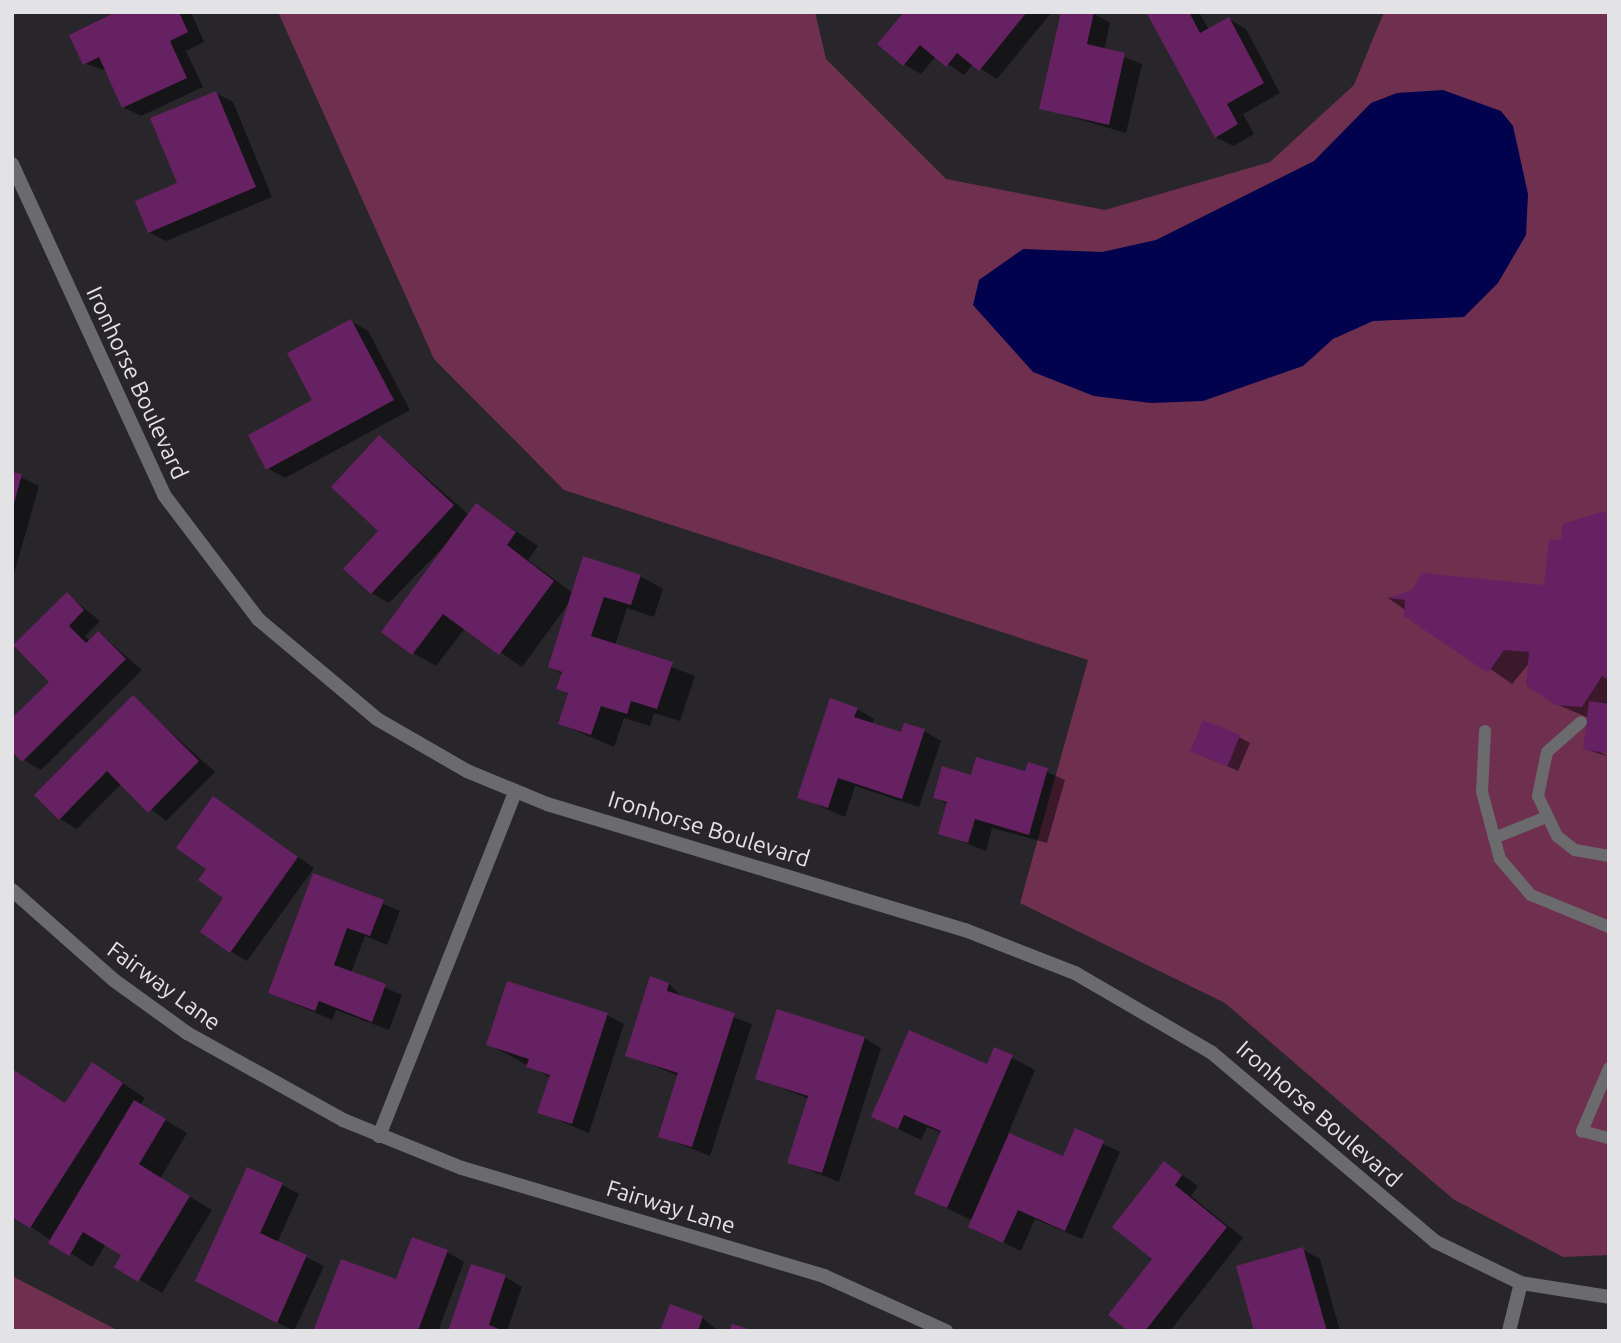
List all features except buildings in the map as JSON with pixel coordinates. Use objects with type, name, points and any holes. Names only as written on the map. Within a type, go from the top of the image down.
[{"type":"street","name":"Ironhorse Boulevard","points":[[12,164],[128,426],[208,559],[258,619],[325,680],[421,747],[515,792],[965,930],[1075,973],[1211,1052],[1436,1242],[1521,1283],[1609,1297]]},
{"type":"street","points":[[379,1136],[515,792]]},
{"type":"street","name":"Fairway Lane","points":[[12,890],[115,981],[187,1033],[379,1136],[462,1168],[824,1276],[946,1331]]},
{"type":"street","points":[[1509,1331],[1521,1283]]},
{"type":"lane","points":[[1581,722],[1547,752],[1538,785],[1544,818],[1576,850],[1609,856]]},
{"type":"lane","points":[[1485,731],[1482,792],[1500,859],[1531,895],[1609,927]]},
{"type":"lane","points":[[1494,838],[1544,818]]},
{"type":"lane","points":[[1609,1068],[1582,1131],[1609,1138]]},
{"type":"shaded area","points":[[278,12],[815,12],[826,59],[946,179],[1105,210],[1270,162],[1354,85],[1384,12],[1609,12],[1609,1255],[1563,1257],[1453,1199],[1225,1003],[1020,903],[1088,660],[564,490],[434,359]]},
{"type":"shaded area","points":[[1443,90],[1501,111],[1513,126],[1528,194],[1526,235],[1498,283],[1464,317],[1373,321],[1333,339],[1303,366],[1203,401],[1151,403],[1094,396],[1033,372],[973,305],[979,280],[1023,249],[1102,252],[1156,240],[1314,161],[1371,103],[1397,93]]},
{"type":"shaded area","points":[[12,1276],[119,1331],[12,1331]]}]
